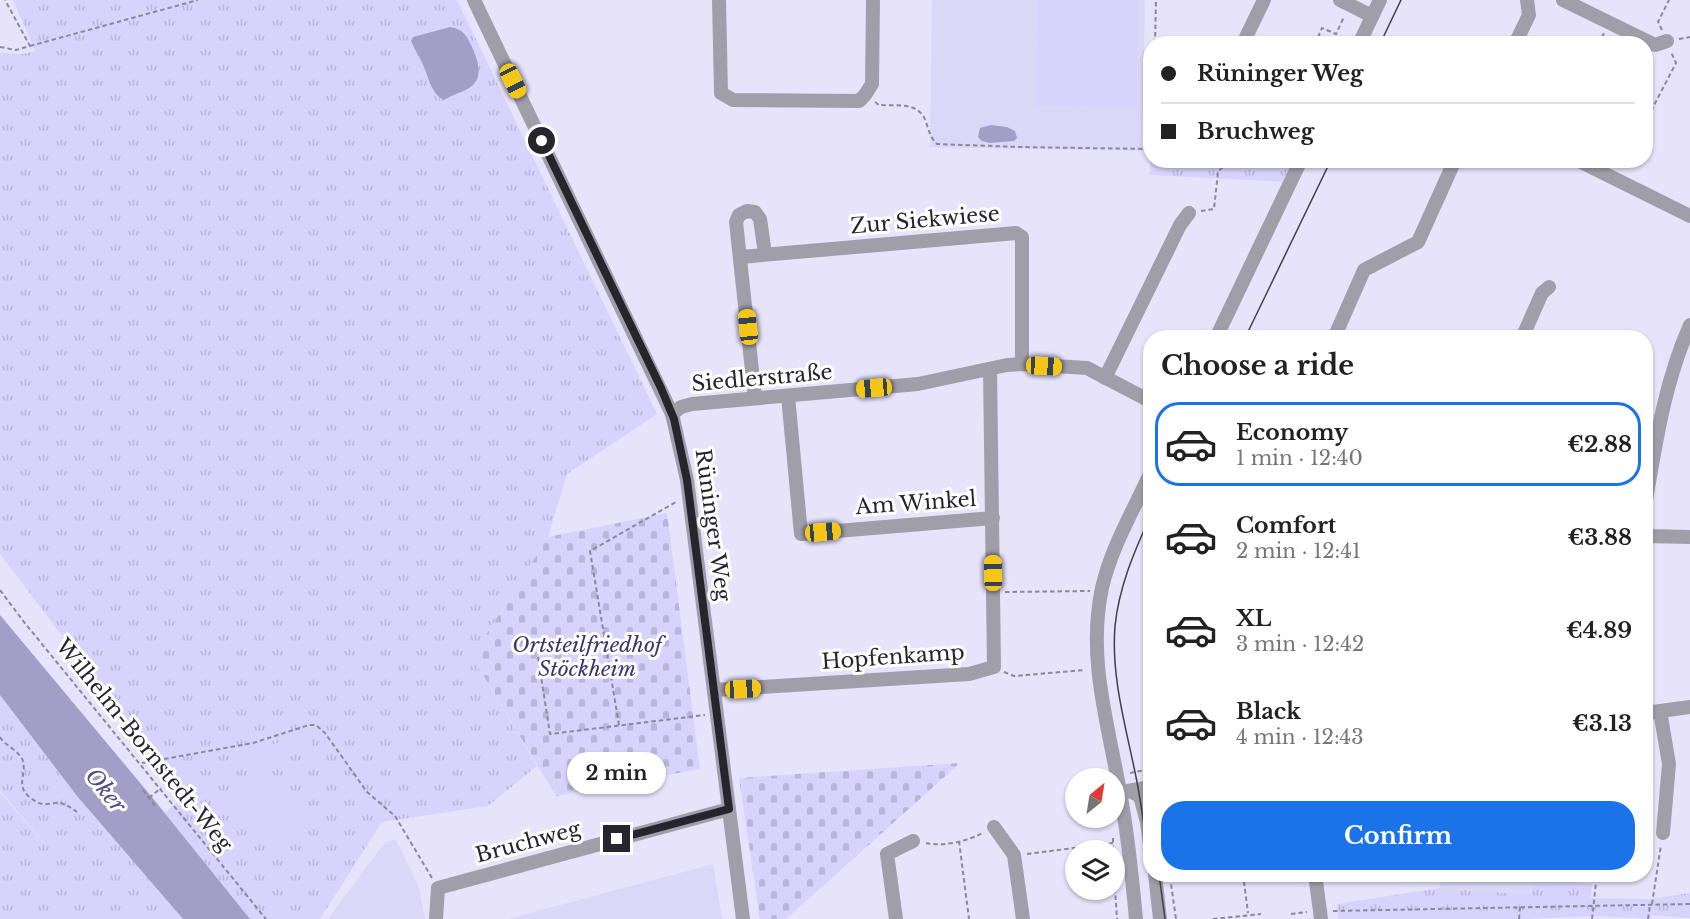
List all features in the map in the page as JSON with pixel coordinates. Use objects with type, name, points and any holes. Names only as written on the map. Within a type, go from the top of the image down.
[{"type":"street","name":"Rüninger Weg","points":[[474,0],[672,414],[682,452],[689,497],[743,919]]},
{"type":"street","points":[[719,0],[721,93],[733,100],[859,101],[866,95],[872,84],[873,0]]},
{"type":"street","points":[[1246,36],[1264,0]]},
{"type":"street","points":[[1363,36],[1380,0]]},
{"type":"street","points":[[1519,36],[1529,15],[1527,0]]},
{"type":"street","points":[[1563,0],[1637,36]]},
{"type":"street","points":[[1345,3],[1372,16]]},
{"type":"street","points":[[1653,44],[1667,41]]},
{"type":"street","points":[[1220,330],[1297,168]]},
{"type":"street","points":[[1338,330],[1364,270],[1418,243],[1451,168]]},
{"type":"street","points":[[1593,168],[1690,216]]},
{"type":"street","points":[[755,398],[736,222],[739,215],[747,211],[755,213],[760,219],[765,254]]},
{"type":"street","points":[[1106,378],[1180,225],[1189,213]]},
{"type":"street","name":"Zur Siekwiese","points":[[740,257],[1016,233],[1022,237],[1022,364]]},
{"type":"street","points":[[1526,330],[1542,293],[1549,287]]},
{"type":"street","points":[[1653,463],[1673,369],[1690,325]]},
{"type":"street","name":"Siedlerstraße","points":[[672,414],[681,407],[692,404],[918,384],[1007,365],[1022,364],[1087,368],[1143,397]]},
{"type":"street","name":"Hopfenkamp","points":[[714,690],[969,674],[994,667],[990,369]]},
{"type":"street","name":"Am Winkel","points":[[789,396],[801,534],[993,518]]},
{"type":"street","points":[[1119,768],[1099,686],[1097,629],[1102,589],[1112,555],[1143,489]]},
{"type":"street","points":[[1653,536],[1690,537]]},
{"type":"street","points":[[1653,712],[1690,707]]},
{"type":"street","points":[[1660,711],[1669,764],[1663,833]]},
{"type":"street","points":[[1125,793],[1143,789]]},
{"type":"street","points":[[1125,793],[1140,796],[1143,807]]},
{"type":"street","points":[[1125,793],[1136,919]]},
{"type":"street","name":"Bruchweg","points":[[438,888],[729,809]]},
{"type":"street","points":[[994,827],[1014,855],[1023,919]]},
{"type":"street","points":[[896,919],[887,854],[913,841]]},
{"type":"street","points":[[1156,882],[1161,919]]},
{"type":"street","points":[[1316,882],[1321,915]]},
{"type":"street","points":[[436,919],[438,888]]},
{"type":"path","points":[[5,0],[30,46]]},
{"type":"path","points":[[0,47],[16,50],[198,0]]},
{"type":"path","points":[[1155,36],[1156,0]]},
{"type":"path","points":[[1653,107],[1676,63],[1658,22],[1669,0]]},
{"type":"path","points":[[1318,36],[1322,28],[1336,34],[1345,3]]},
{"type":"path","points":[[866,95],[879,105],[913,106],[925,118],[931,138],[937,144],[1143,149]]},
{"type":"path","points":[[1189,213],[1214,209],[1218,172],[1222,168]]},
{"type":"path","points":[[619,725],[590,551],[668,505],[689,497]]},
{"type":"path","name":"Wilhelm-Bornstedt-Weg","points":[[0,590],[266,919]]},
{"type":"path","points":[[994,592],[1091,591]]},
{"type":"path","points":[[538,657],[550,734],[717,713]]},
{"type":"path","points":[[994,667],[1014,676],[1086,670]]},
{"type":"path","points":[[141,763],[253,742],[309,725],[316,725],[325,733],[367,792],[395,816],[438,888]]},
{"type":"path","points":[[0,737],[21,756],[23,762],[21,778],[27,795],[42,804],[67,805],[76,812]]},
{"type":"path","points":[[149,798],[161,788]]},
{"type":"path","points":[[143,790],[156,807]]},
{"type":"path","points":[[913,841],[933,845],[972,839],[994,827]]},
{"type":"path","points":[[1648,919],[1663,833]]},
{"type":"path","points":[[958,841],[969,919]]},
{"type":"path","points":[[1014,855],[1065,849]]},
{"type":"path","points":[[1171,882],[1176,919]]},
{"type":"path","points":[[1244,882],[1248,914]]},
{"type":"path","points":[[1592,919],[1596,882]]},
{"type":"path","points":[[1116,900],[1117,919]]},
{"type":"path","points":[[1291,914],[1690,904]]},
{"type":"path","points":[[1519,919],[1520,907]]},
{"type":"path","points":[[1213,919],[1261,914]]},
{"type":"shaded area","points":[[932,0],[1145,0],[1142,151],[930,147]]},
{"type":"shaded area","points":[[396,840],[418,885],[425,919],[328,919],[385,842]]},
{"type":"shaded area","points":[[713,864],[722,919],[508,919]]},
{"type":"shaded area","points":[[1441,882],[1532,882],[1531,896],[1440,888]]},
{"type":"green space","points":[[13,0],[457,0],[657,414],[567,474],[548,537],[472,657],[537,766],[488,806],[382,822],[320,919],[250,919],[165,813],[184,796],[0,554],[0,53],[22,54],[35,51]]},
{"type":"green space","points":[[1038,0],[1138,0],[1137,107],[1037,106]]},
{"type":"green space","points":[[1150,168],[1291,168],[1284,182],[1150,175]]},
{"type":"green space","name":"Ortsteilfriedhof Stöckheim","points":[[667,513],[700,769],[556,796],[472,657],[548,537]]},
{"type":"green space","points":[[0,695],[77,796],[183,919],[0,919],[0,792],[58,860],[0,790]]},
{"type":"green space","points":[[308,733],[313,749],[257,766],[252,751]]},
{"type":"green space","points":[[960,763],[786,919],[760,919],[739,778]]},
{"type":"green space","points":[[268,771],[305,822],[267,848],[231,797]]},
{"type":"green space","points":[[1533,882],[1592,884],[1591,898],[1649,899],[1690,893],[1690,918],[1651,915],[1651,919],[1595,916],[1521,919],[1338,919],[1337,904],[1440,888],[1531,895]]},
{"type":"water","points":[[450,27],[463,32],[466,36],[474,51],[479,71],[473,85],[444,100],[432,88],[411,41],[413,37]]},
{"type":"water","points":[[991,125],[1007,127],[1015,131],[1017,138],[1014,141],[990,143],[982,141],[978,137],[980,128]]},
{"type":"water","name":"Oker","points":[[0,615],[250,919],[183,919],[77,796],[0,695]]},
{"type":"tram line","points":[[1384,36],[1401,0]]},
{"type":"tram line","points":[[1249,330],[1327,168]]},
{"type":"tram line","points":[[1143,533],[1124,584],[1117,612],[1114,644],[1120,699],[1143,816]]},
{"type":"tram line","points":[[1160,882],[1165,919]]},
{"type":"route","points":[[542,141],[661,388],[678,433],[687,480],[729,809],[617,839]]}]
